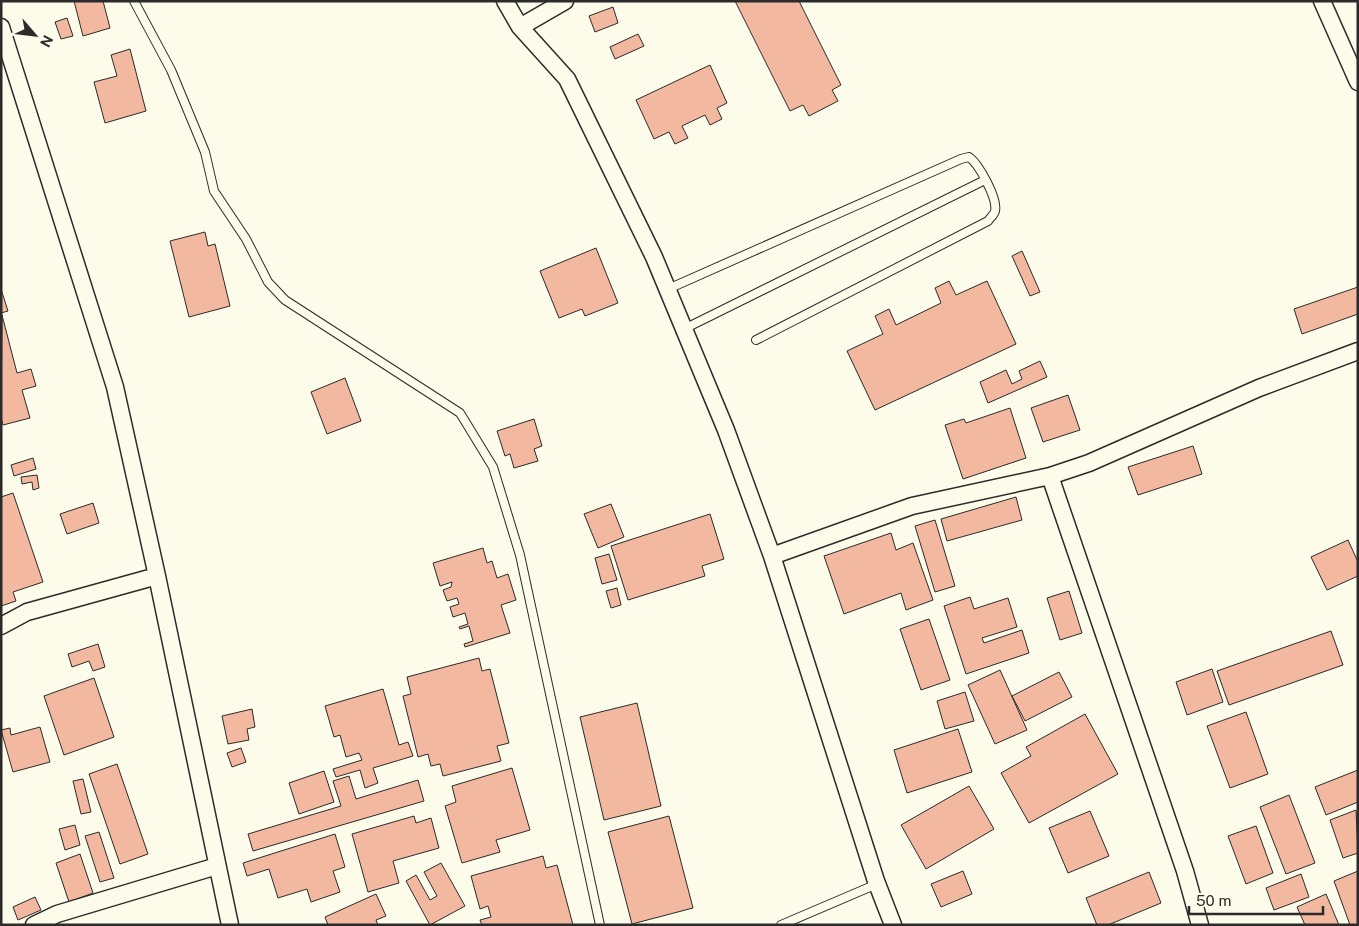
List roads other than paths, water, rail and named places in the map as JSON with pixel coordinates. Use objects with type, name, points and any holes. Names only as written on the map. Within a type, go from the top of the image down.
[{"type":"street","points":[[505,1],[520,27],[567,79],[668,289],[726,430],[772,556],[877,884],[893,925]]},
{"type":"street","points":[[520,27],[565,1]]},
{"type":"street","points":[[1322,1],[1358,82]]},
{"type":"street","points":[[2,29],[114,387],[157,576],[230,925]]},
{"type":"street","points":[[772,556],[912,506],[1050,476],[1106,456],[1259,388],[1358,351]]},
{"type":"street","points":[[1050,476],[1182,862],[1200,925]]},
{"type":"street","points":[[1,626],[27,612],[157,576]]},
{"type":"street","points":[[34,925],[56,914],[217,866]]},
{"type":"lane","points":[[134,1],[171,70],[205,152],[214,192],[246,239],[268,282],[285,300],[460,413],[493,467],[520,555],[600,925]]},
{"type":"lane","points":[[668,289],[961,159],[969,157],[976,162],[996,201],[995,212],[988,221],[756,340]]},
{"type":"lane","points":[[684,329],[985,180]]},
{"type":"lane","points":[[781,925],[877,884]]}]
